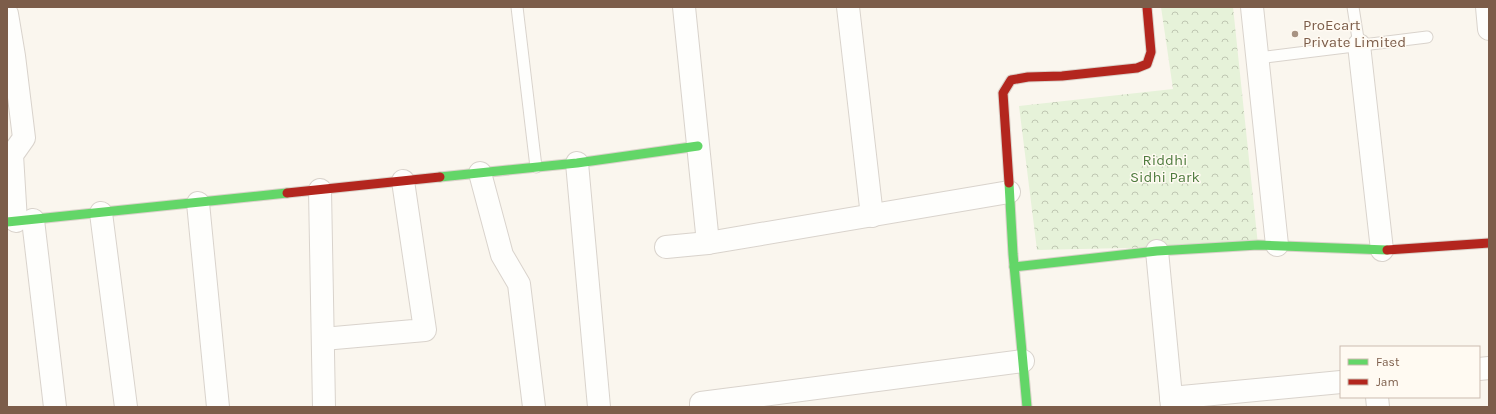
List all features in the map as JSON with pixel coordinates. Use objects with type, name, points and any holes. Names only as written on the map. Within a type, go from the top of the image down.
[{"type":"street","points":[[684,7],[708,243]]},
{"type":"street","points":[[848,7],[872,216]]},
{"type":"street","points":[[1027,407],[1014,267],[1003,94],[1011,80],[1028,77],[1062,76],[1137,68],[1147,64],[1151,52],[1147,7]]},
{"type":"street","points":[[1252,7],[1277,245]]},
{"type":"street","points":[[1487,7],[1489,29]]},
{"type":"street","points":[[7,14],[10,57],[24,138],[12,155],[19,221],[55,407]]},
{"type":"street","points":[[1359,45],[1382,250]]},
{"type":"street","points":[[19,221],[577,163],[698,146]]},
{"type":"street","points":[[577,163],[599,407]]},
{"type":"street","points":[[480,173],[502,255],[519,284],[534,407]]},
{"type":"street","points":[[323,339],[425,330],[403,181]]},
{"type":"street","points":[[320,190],[324,407]]},
{"type":"street","points":[[666,247],[708,243],[1009,192]]},
{"type":"street","points":[[198,203],[218,407]]},
{"type":"street","points":[[101,213],[126,407]]},
{"type":"street","points":[[1014,267],[1157,251],[1277,245],[1382,250],[1489,243]]},
{"type":"street","points":[[1157,251],[1171,403],[1340,382]]},
{"type":"street","points":[[701,407],[701,403],[1023,361]]},
{"type":"lane","points":[[517,7],[536,167]]},
{"type":"lane","points":[[1353,7],[1359,45]]},
{"type":"lane","points":[[1258,58],[1427,36]]},
{"type":"green space","name":"Riddhi Sidhi Park","points":[[1161,7],[1233,7],[1258,245],[1037,250],[1019,106],[1173,89]]},
{"type":"traffic: fast","points":[[440,177],[577,163],[698,146]]},
{"type":"traffic: fast","points":[[1009,183],[1013,254],[1027,407]]},
{"type":"traffic: fast","points":[[7,222],[287,193]]},
{"type":"traffic: fast","points":[[1014,267],[1157,251],[1258,245],[1387,250]]},
{"type":"traffic: jam","points":[[1009,183],[1003,93],[1011,80],[1028,77],[1062,76],[1137,68],[1147,64],[1151,52],[1147,7]]},
{"type":"traffic: jam","points":[[287,193],[440,177]]},
{"type":"traffic: jam","points":[[1387,250],[1489,243]]},
{"type":"place","name":"ProEcart Private Limited","points":[[1295,34]]}]
